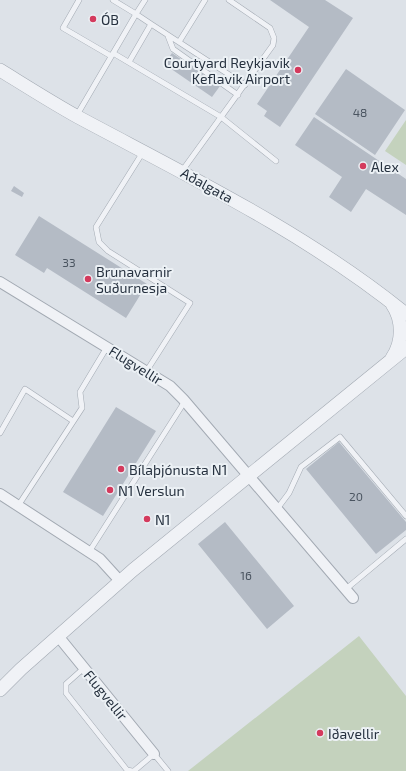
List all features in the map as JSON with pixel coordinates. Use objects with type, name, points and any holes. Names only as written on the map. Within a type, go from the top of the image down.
[{"type":"street","name":"Aðalgata","points":[[0,70],[76,116],[182,171],[301,239],[346,269],[406,314]]},
{"type":"street","name":"Flugvellir","points":[[0,282],[170,386],[185,401],[353,598]]},
{"type":"street","points":[[389,300],[398,315],[400,333],[398,348],[390,361]]},
{"type":"street","points":[[0,690],[21,669],[120,581],[406,348]]},
{"type":"street","points":[[390,361],[406,354]]},
{"type":"street","points":[[0,494],[100,559],[120,581]]},
{"type":"street","name":"Flugvellir","points":[[58,636],[154,754]]},
{"type":"lane","points":[[79,0],[63,28],[112,55],[129,62],[221,117],[276,161]]},
{"type":"lane","points":[[113,0],[245,84]]},
{"type":"lane","points":[[76,116],[145,0]]},
{"type":"lane","points":[[179,42],[205,0]]},
{"type":"lane","points":[[182,171],[273,45],[274,38],[270,28],[229,0]]},
{"type":"lane","points":[[129,62],[151,24]]},
{"type":"lane","points":[[168,35],[173,49],[238,95]]},
{"type":"lane","points":[[143,151],[96,227],[99,242],[108,251],[190,303],[146,372]]},
{"type":"lane","points":[[18,506],[82,408],[80,392],[107,347]]},
{"type":"lane","points":[[0,433],[25,389],[73,421]]},
{"type":"lane","points":[[89,552],[185,401]]},
{"type":"lane","points":[[277,509],[290,493],[301,467],[340,437],[406,516]]},
{"type":"lane","points":[[346,590],[406,539]]},
{"type":"lane","points":[[84,668],[66,684],[66,693],[127,770],[133,771],[154,754],[168,771]]},
{"type":"green space","points":[[406,120],[406,165],[385,151]]},
{"type":"green space","name":"Iðavellir","points":[[359,636],[406,696],[406,771],[188,771]]},
{"type":"building","points":[[270,0],[325,0],[353,18],[280,127],[264,116],[267,111],[257,104],[309,27]]},
{"type":"building","points":[[172,53],[220,86],[212,97],[164,64]]},
{"type":"building","points":[[346,69],[405,110],[375,155],[315,114]]},
{"type":"building","points":[[314,117],[406,179],[406,215],[366,189],[351,212],[329,197],[342,177],[295,145]]},
{"type":"building","points":[[14,186],[24,193],[22,197],[11,191]]},
{"type":"building","points":[[39,216],[147,284],[126,318],[47,268],[44,273],[15,255]]},
{"type":"building","points":[[116,407],[156,431],[103,516],[63,492]]},
{"type":"building","points":[[339,442],[406,522],[406,530],[376,554],[306,469]]},
{"type":"building","points":[[225,522],[294,606],[267,629],[198,544]]},
{"type":"place","name":"ÓB","points":[[93,19]]},
{"type":"place","name":"Courtyard Reykjavik Keflavik Airport","points":[[298,70]]},
{"type":"place","name":"Alex","points":[[363,166]]},
{"type":"place","name":"Brunavarnir Suðurnesja","points":[[88,279]]},
{"type":"place","name":"Bílaþjónusta N1","points":[[121,469]]},
{"type":"place","name":"N1 Verslun","points":[[110,490]]},
{"type":"place","name":"N1","points":[[147,519]]},
{"type":"place","name":"Iðavellir","points":[[320,733]]}]
